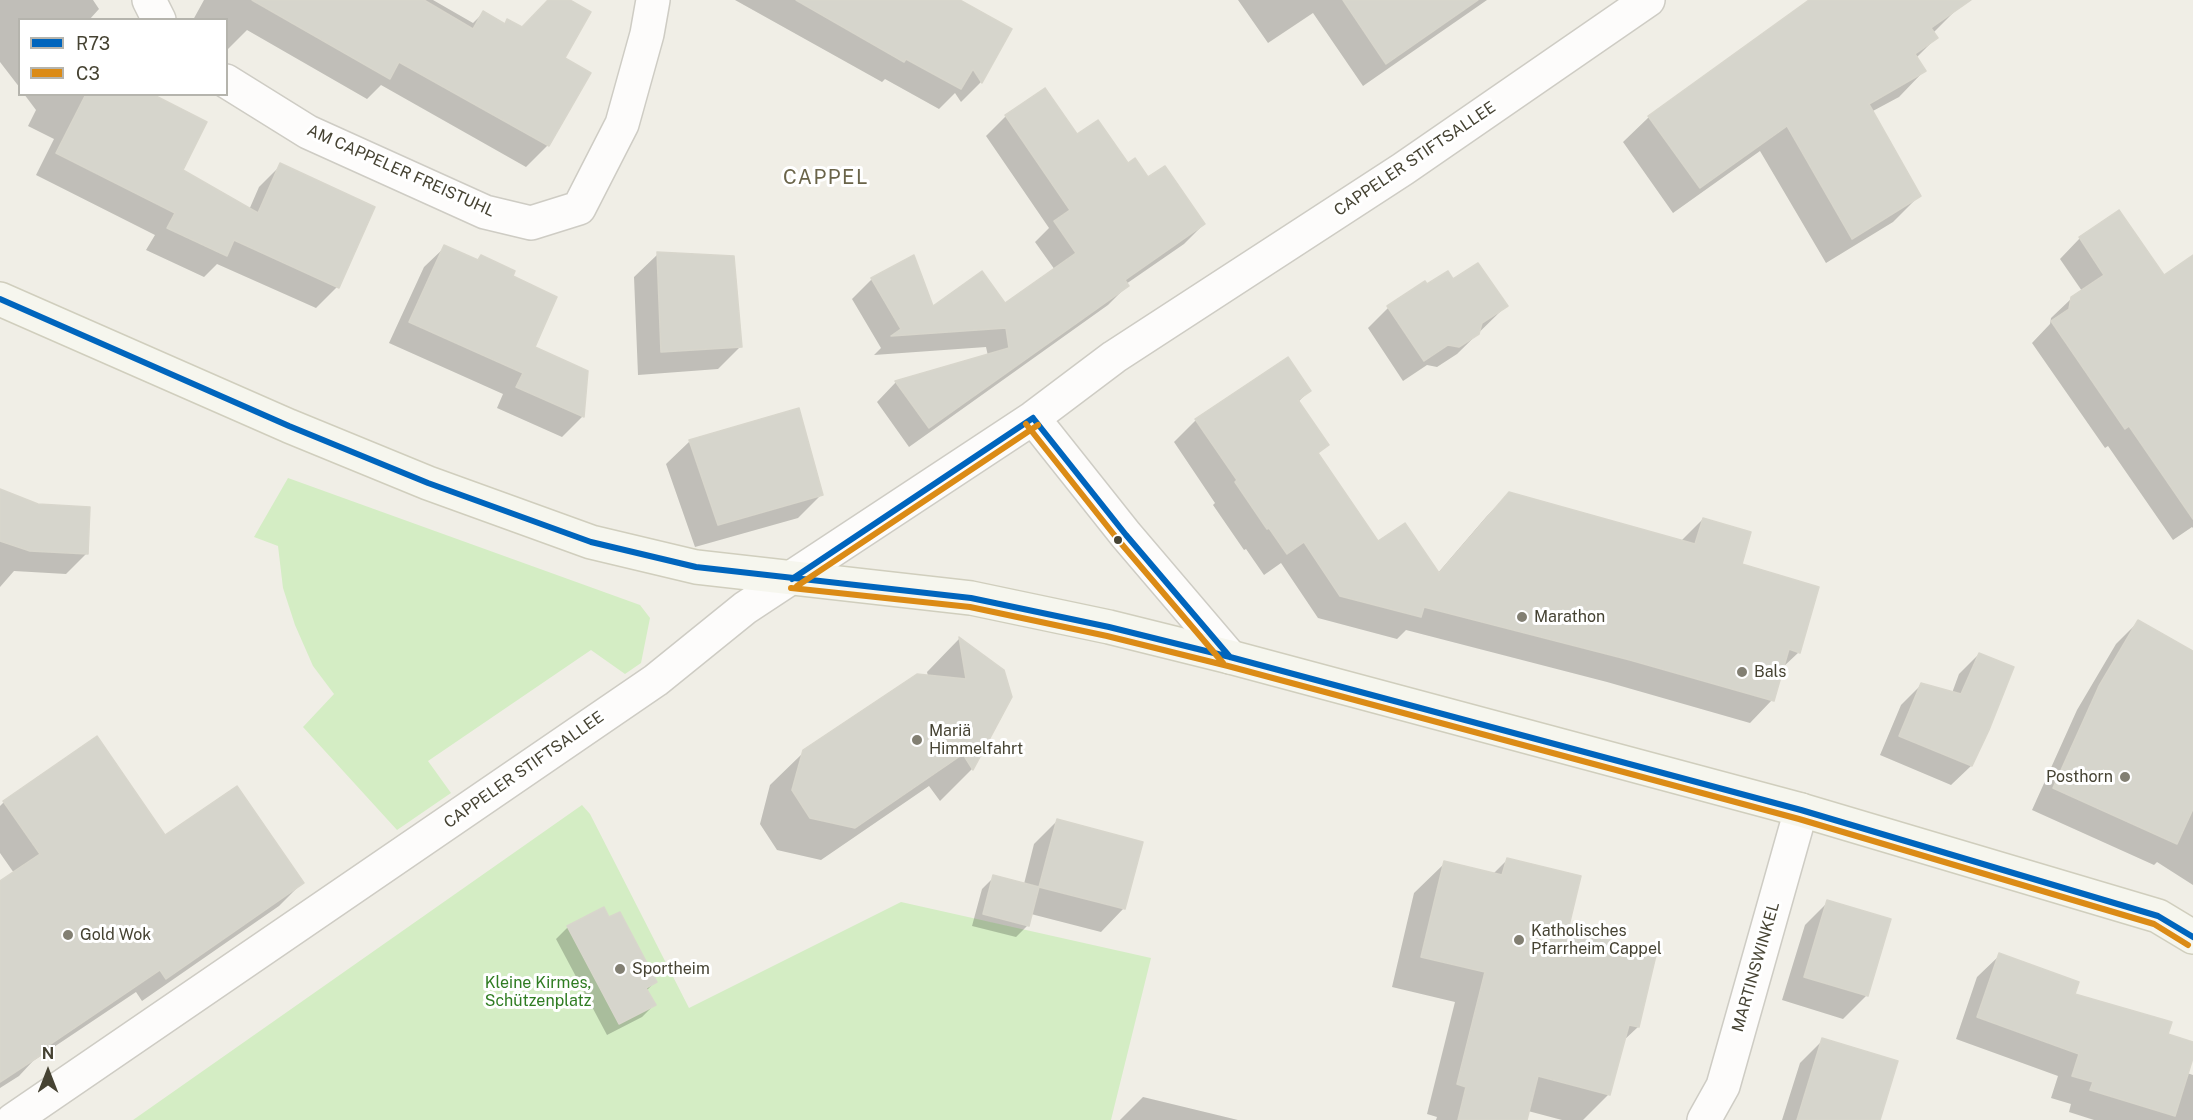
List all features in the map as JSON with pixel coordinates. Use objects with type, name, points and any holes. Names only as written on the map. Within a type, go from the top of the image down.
[{"type":"main road","points":[[7,297],[288,426],[417,479],[591,542],[696,567],[971,598],[1109,627],[1230,657],[1801,810],[2158,916],[2193,937]]},
{"type":"street","points":[[149,0],[158,18]]},
{"type":"street","name":"AM CAPPELER FREISTUHL","points":[[228,82],[308,132],[485,212],[531,223],[579,208],[622,124],[647,34],[653,0]]},
{"type":"street","name":"CAPPELER STIFTSALLEE","points":[[13,1120],[646,686],[745,608],[1033,418],[1114,357],[1403,169],[1648,0]]},
{"type":"street","points":[[1033,418],[1126,535],[1230,657]]},
{"type":"street","name":"MARTINSWINKEL","points":[[1704,1120],[1723,1086],[1801,810]]},
{"type":"green space","points":[[288,478],[640,605],[650,618],[641,663],[625,674],[591,650],[428,761],[451,793],[397,830],[303,727],[334,694],[313,666],[295,625],[283,588],[278,546],[254,537]]},
{"type":"green space","name":"Kleine Kirmes, Schützenplatz","points":[[582,805],[590,814],[689,1008],[901,902],[1151,958],[1111,1120],[133,1120]]},
{"type":"building","points":[[252,0],[424,0],[473,29],[483,11],[505,24],[507,19],[522,27],[548,0],[570,0],[591,12],[565,58],[591,73],[549,146],[399,62],[390,79]]},
{"type":"building","points":[[796,0],[960,0],[1012,29],[982,83],[973,69],[961,89],[906,59],[904,62]]},
{"type":"building","points":[[1343,0],[1478,0],[1386,64]]},
{"type":"building","points":[[1809,0],[1971,0],[1931,28],[1938,38],[1915,54],[1926,71],[1869,104],[1921,196],[1852,239],[1787,126],[1700,188],[1648,116]]},
{"type":"building","points":[[1045,88],[1077,134],[1098,120],[1128,163],[1135,158],[1148,177],[1165,166],[1205,224],[1125,280],[1129,286],[929,428],[895,381],[1009,348],[1006,328],[891,336],[901,329],[871,278],[914,255],[933,306],[982,271],[1005,303],[1076,253],[1054,221],[1070,210],[1005,115]]},
{"type":"building","points":[[85,96],[156,96],[207,122],[183,170],[258,213],[280,163],[375,207],[339,288],[234,240],[227,256],[167,228],[175,213],[56,153]]},
{"type":"building","points":[[2119,210],[2164,275],[2193,255],[2193,519],[2129,426],[2125,429],[2051,321],[2069,309],[2071,297],[2104,275],[2079,237]]},
{"type":"building","points":[[444,245],[478,260],[481,255],[515,271],[513,276],[557,297],[535,347],[588,371],[584,417],[516,387],[523,373],[409,322]]},
{"type":"building","points":[[657,252],[734,256],[742,347],[661,352]]},
{"type":"building","points":[[1478,263],[1508,306],[1482,323],[1479,334],[1459,347],[1448,345],[1424,361],[1387,306],[1425,281],[1427,284],[1448,271],[1453,279]]},
{"type":"building","points":[[1288,357],[1311,391],[1298,400],[1329,445],[1318,453],[1378,541],[1405,523],[1439,573],[1509,492],[1695,544],[1703,518],[1751,532],[1742,564],[1819,587],[1800,653],[1789,649],[1774,701],[1630,660],[1424,607],[1421,617],[1340,596],[1304,542],[1287,554],[1269,528],[1267,529],[1195,419]]},
{"type":"building","points":[[799,408],[823,495],[718,525],[689,440]]},
{"type":"building","points":[[0,489],[38,504],[90,507],[88,554],[30,551],[0,541]]},
{"type":"building","points":[[2138,620],[2193,651],[2193,809],[2177,844],[2053,788],[2099,686]]},
{"type":"building","name":"Mariä Himmelfahrt","points":[[959,637],[1004,670],[1012,697],[973,770],[963,754],[855,828],[810,818],[792,790],[803,750],[917,674],[966,679]]},
{"type":"building","points":[[1979,653],[2014,667],[1972,766],[1899,736],[1921,683],[1961,694]]},
{"type":"building","points":[[97,736],[165,835],[237,786],[304,883],[166,979],[160,970],[42,1050],[44,1053],[0,1082],[0,881],[40,854],[3,801]]},
{"type":"building","points":[[1057,819],[1143,842],[1125,909],[1039,887]]},
{"type":"building","name":"Katholisches Pfarrheim Cappel","points":[[1507,858],[1581,876],[1568,930],[1657,951],[1639,1027],[1629,1025],[1610,1095],[1538,1076],[1527,1120],[1458,1120],[1466,1087],[1457,1084],[1485,972],[1421,957],[1444,861],[1502,875]]},
{"type":"building","points":[[993,875],[1039,887],[1029,926],[983,914]]},
{"type":"building","points":[[1827,900],[1891,919],[1868,996],[1804,977]]},
{"type":"building","name":"Sportheim","points":[[604,907],[609,917],[620,912],[657,982],[646,988],[656,1005],[619,1024],[567,926]]},
{"type":"building","points":[[1999,953],[2079,982],[2075,994],[2172,1022],[2168,1034],[2193,1042],[2193,1058],[2175,1116],[2090,1090],[2093,1082],[2072,1076],[2079,1054],[1977,1017]]},
{"type":"building","points":[[1822,1038],[1898,1061],[1880,1120],[1797,1120]]},
{"type":"transit line","name":"R73","points":[[0,299],[289,426],[428,483],[591,542],[696,567],[971,598],[1109,627],[1230,657],[1801,810],[2158,916],[2193,937]]},
{"type":"transit line","name":"R73","points":[[1033,418],[1126,535],[1230,657]]},
{"type":"transit line","name":"R73","points":[[792,579],[1033,418]]},
{"type":"transit line","name":"C3","points":[[1026,424],[1119,541],[1223,663]]},
{"type":"transit line","name":"C3","points":[[797,586],[1038,425]]},
{"type":"transit line","name":"C3","points":[[791,588],[970,607],[1107,636],[1228,666],[1799,819],[2154,924],[2188,945]]},
{"type":"place","name":"Marathon","points":[[1522,617]]},
{"type":"place","name":"Bals","points":[[1742,672]]},
{"type":"place","name":"Mariä Himmelfahrt","points":[[917,740]]},
{"type":"place","name":"Posthorn","points":[[2125,777]]},
{"type":"place","name":"Gold Wok","points":[[68,935]]},
{"type":"place","name":"Katholisches Pfarrheim Cappel","points":[[1519,940]]},
{"type":"place","name":"Sportheim","points":[[620,969]]},
{"type":"district","name":"CAPPEL","points":[[826,178]]}]
